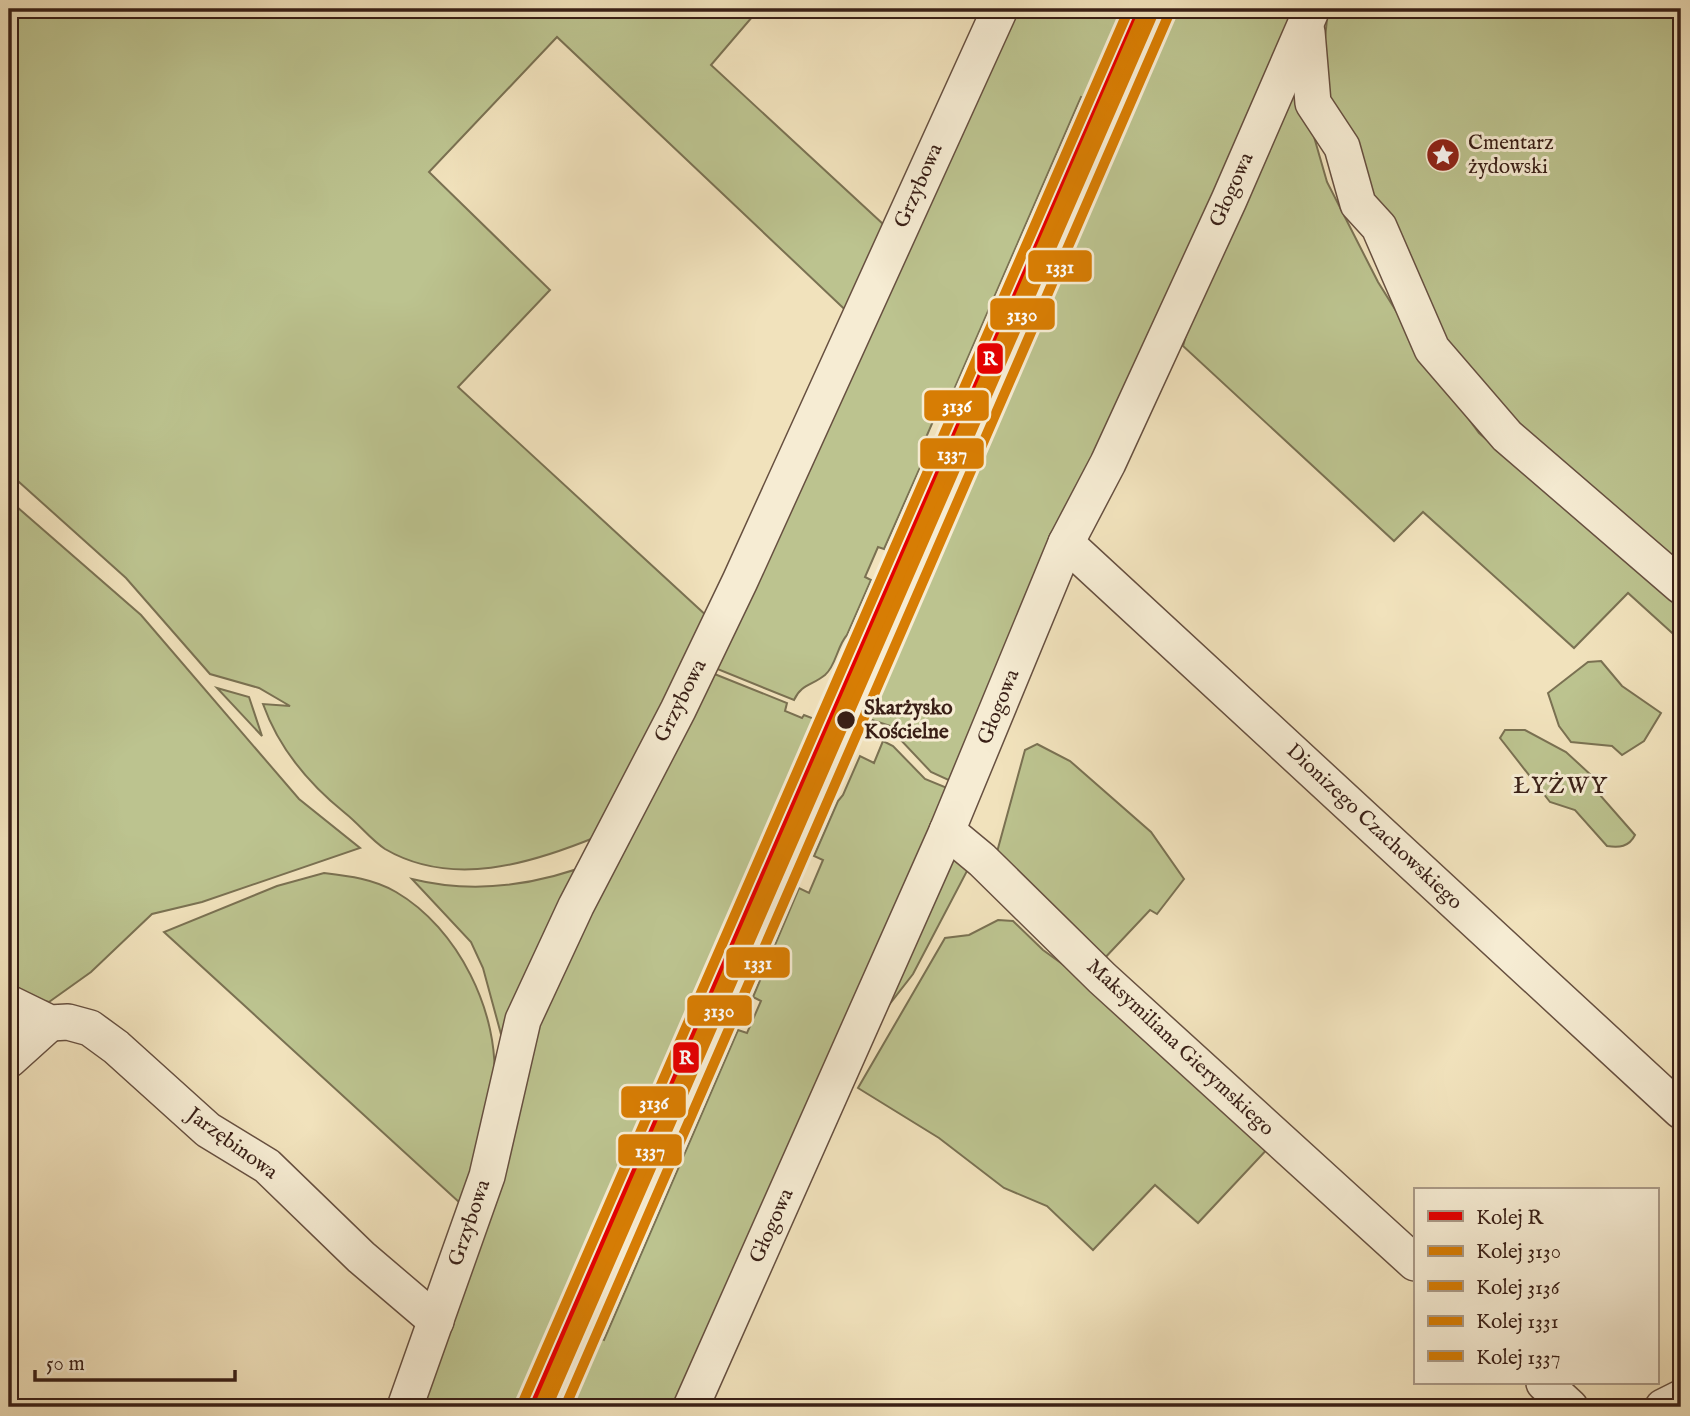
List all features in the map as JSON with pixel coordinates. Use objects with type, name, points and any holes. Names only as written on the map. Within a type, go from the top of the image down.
[{"type":"street","name":"Grzybowa","points":[[405,1407],[487,1176],[523,1020],[576,906],[678,710],[740,581],[1000,9]]},
{"type":"street","name":"Głogowa","points":[[691,1407],[947,831],[1066,543],[1108,463],[1308,18]]},
{"type":"street","points":[[1308,18],[1308,75],[1312,103],[1342,147],[1358,204],[1379,227],[1432,349],[1507,436],[1681,586]]},
{"type":"street","name":"Dionizego Czachowskiego","points":[[1066,543],[1681,1111]]},
{"type":"street","name":"Maksymiliana Gierymskiego","points":[[947,831],[991,869],[1102,978],[1414,1262]]},
{"type":"street","name":"Jarzębinowa","points":[[9,1003],[50,1023],[68,1022],[90,1028],[116,1047],[208,1130],[267,1166],[361,1257],[436,1321]]},
{"type":"street","points":[[9,1060],[50,1023]]},
{"type":"street","points":[[1545,1384],[1570,1407]]},
{"type":"street","points":[[1663,1407],[1681,1398]]},
{"type":"green space","points":[[9,9],[759,9],[711,65],[896,236],[986,9],[1127,9],[1087,99],[1081,97],[943,415],[937,412],[924,442],[930,445],[884,549],[878,547],[865,577],[871,580],[847,635],[829,671],[804,688],[794,700],[710,666],[857,321],[557,37],[429,172],[550,290],[458,387],[709,618],[596,837],[518,863],[464,869],[411,861],[385,849],[375,841],[307,778],[286,751],[263,704],[290,706],[259,688],[210,674],[126,578],[9,473]]},
{"type":"green space","points":[[1173,9],[1305,9],[955,783],[931,772],[897,736],[899,729],[866,718]]},
{"type":"green space","points":[[1328,9],[1681,9],[1681,577],[1443,357],[1320,88]]},
{"type":"green space","points":[[1288,87],[1304,102],[1327,182],[1378,282],[1431,367],[1479,433],[1681,608],[1681,641],[1628,593],[1574,648],[1423,512],[1394,541],[1183,346],[1199,289]]},
{"type":"green space","points":[[9,500],[141,615],[299,799],[360,848],[202,902],[152,914],[91,972],[49,1002],[9,994]]},
{"type":"green space","points":[[1601,661],[1622,686],[1661,713],[1644,741],[1622,755],[1612,746],[1571,742],[1559,726],[1548,693],[1588,662]]},
{"type":"green space","points":[[707,671],[787,703],[785,711],[802,718],[804,715],[817,720],[517,1407],[407,1407],[511,1071],[483,968],[471,942],[412,879],[460,886],[507,885],[553,876],[599,861]]},
{"type":"green space","points":[[217,688],[249,697],[262,736]]},
{"type":"green space","points":[[1505,730],[1525,730],[1566,752],[1591,775],[1599,794],[1635,835],[1633,839],[1623,846],[1607,846],[1575,810],[1550,802],[1500,738]]},
{"type":"green space","points":[[883,741],[893,746],[925,779],[952,790],[678,1407],[566,1407],[596,1337],[604,1340],[738,1030],[747,1033],[761,1001],[753,997],[799,888],[809,893],[823,860],[814,856],[838,801],[860,756],[874,763]]},
{"type":"green space","points":[[1037,744],[1070,761],[1151,832],[1184,879],[1157,914],[1150,910],[1101,962],[994,863],[1025,750]]},
{"type":"green space","points":[[946,856],[970,860],[967,871],[913,974],[875,1023]]},
{"type":"green space","points":[[324,873],[379,884],[418,908],[456,950],[482,1002],[490,1029],[494,1084],[485,1129],[460,1203],[164,932],[277,886]]},
{"type":"green space","points":[[998,920],[1013,921],[1043,950],[1119,1005],[1273,1143],[1198,1223],[1155,1185],[1093,1250],[1047,1206],[1004,1188],[939,1138],[858,1088],[945,938],[969,935]]},
{"type":"rail line","name":"3136","points":[[523,1402],[1129,9]]},
{"type":"rail line","name":"R","points":[[534,1407],[1142,9]]},
{"type":"rail line","name":"1337","points":[[541,1402],[1145,9]]},
{"type":"rail line","name":"3130","points":[[547,1407],[1153,14]]},
{"type":"rail line","name":"1331","points":[[565,1407],[1169,14]]},
{"type":"place","name":"Cmentarz żydowski","points":[[1443,155]]},
{"type":"place","name":"Skarżysko Kościelne","points":[[846,720]]},
{"type":"district","name":"ŁYŻWY","points":[[1561,786]]}]
